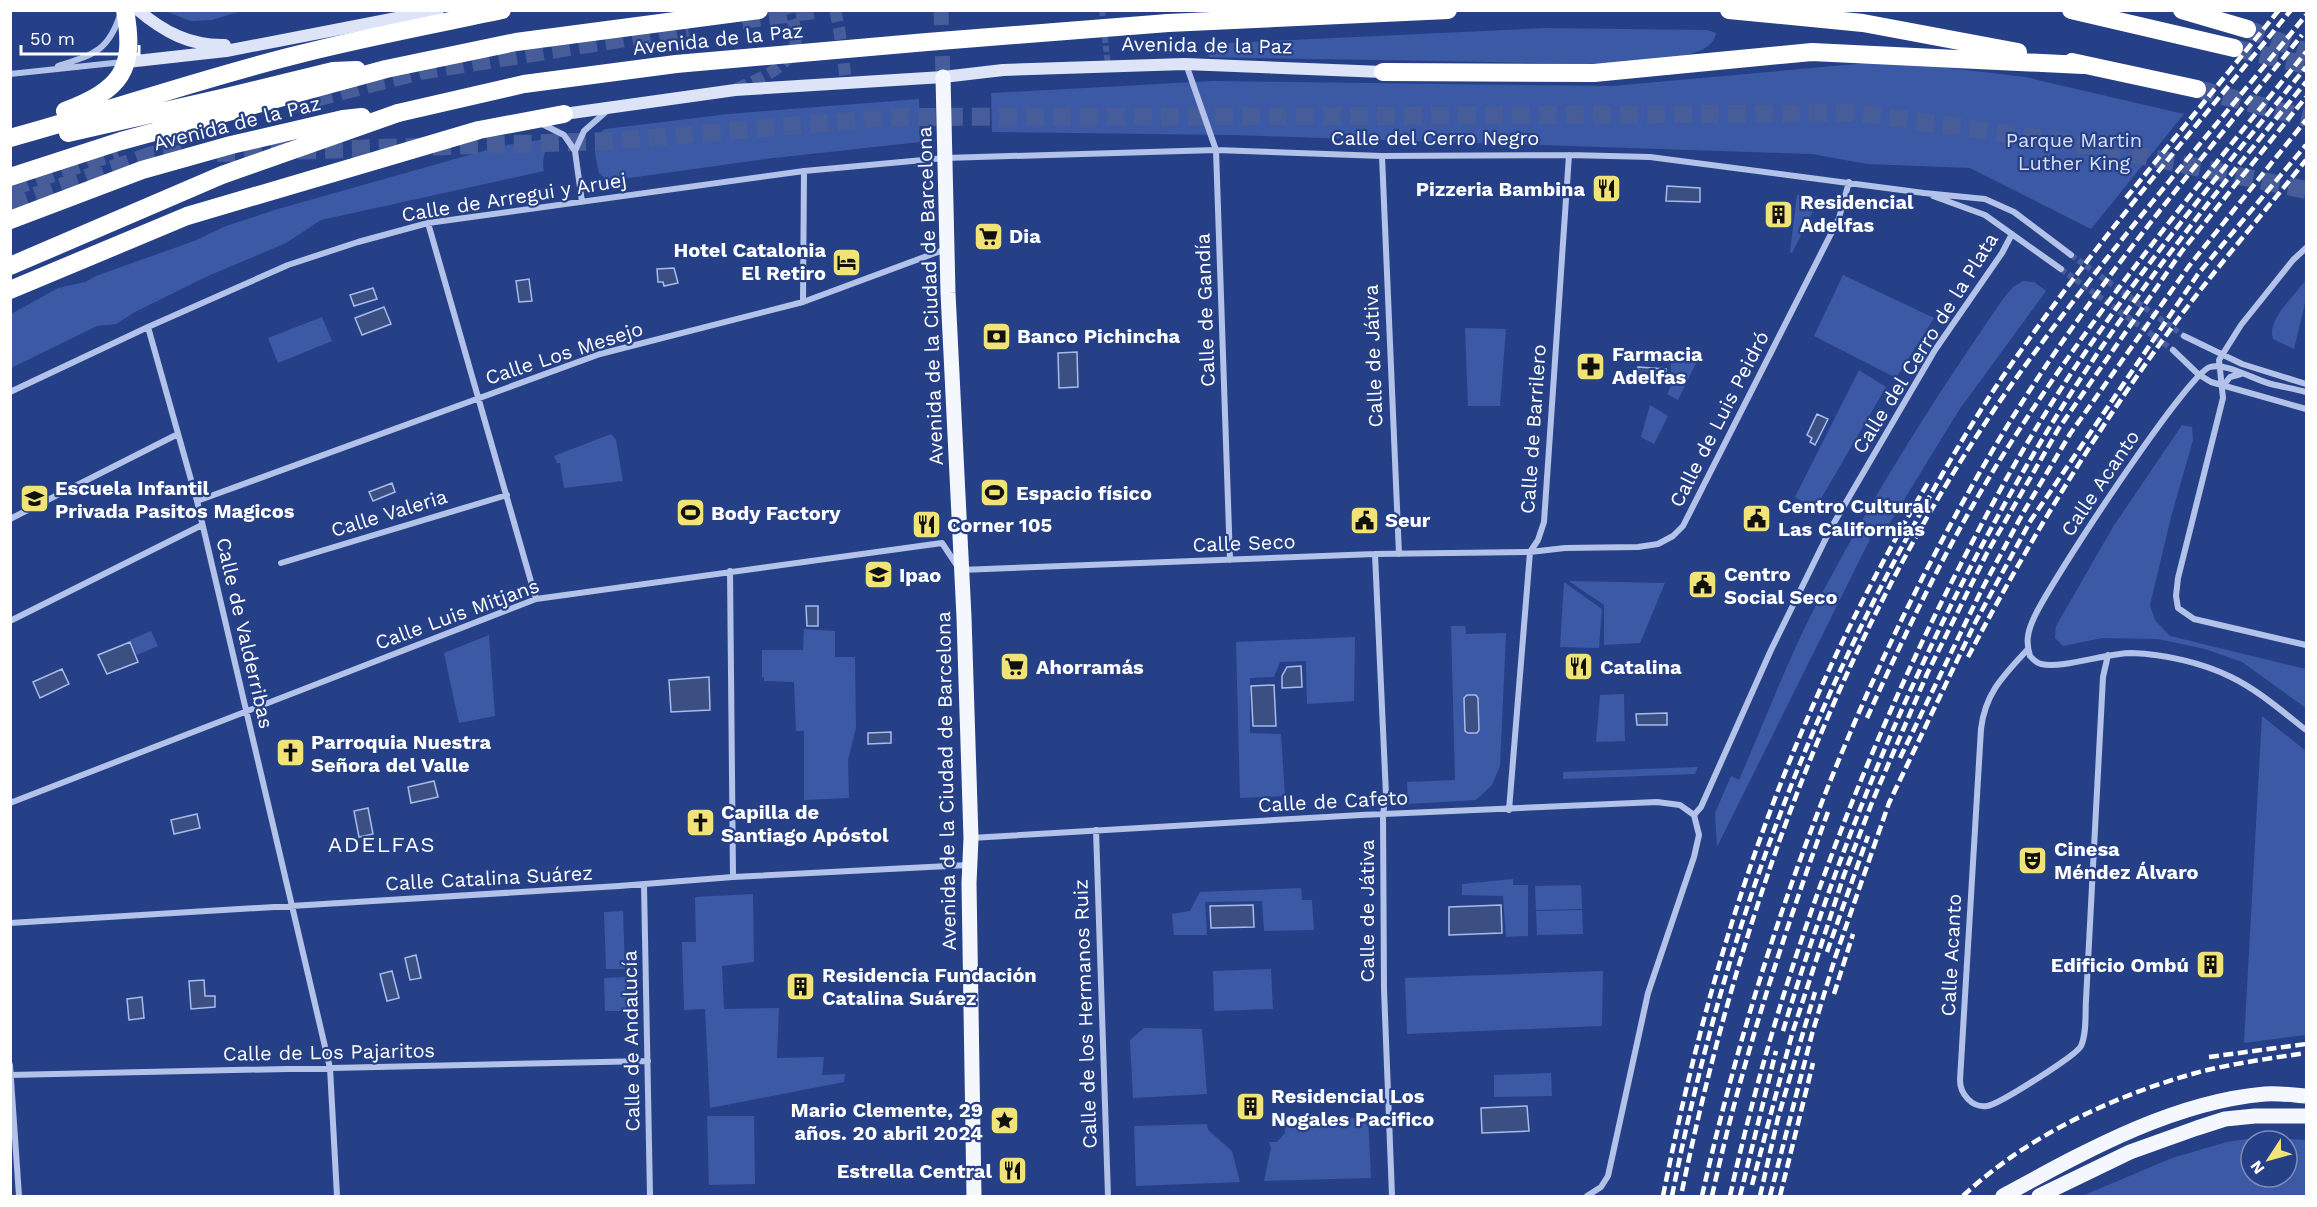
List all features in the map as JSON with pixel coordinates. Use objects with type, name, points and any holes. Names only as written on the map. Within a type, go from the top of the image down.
[{"type":"highway","points":[[10,132],[102,95],[116,82],[127,62],[130,40],[125,10]]},
{"type":"highway","points":[[10,138],[166,90],[293,55],[502,10]]},
{"type":"highway","name":"Avenida de la Paz","points":[[10,177],[121,141],[386,69],[516,42],[759,10]]},
{"type":"highway","name":"Avenida de la Paz","points":[[10,220],[142,170],[231,145],[343,119],[398,113],[524,84],[688,63],[1168,23],[1448,10]]},
{"type":"highway","points":[[1729,10],[1863,23],[2198,89]]},
{"type":"highway","points":[[2071,10],[2234,48]]},
{"type":"highway","points":[[2182,10],[2247,29]]},
{"type":"highway","points":[[1383,72],[1594,73],[1812,52],[2083,65]]},
{"type":"highway","points":[[10,149],[63,134],[226,98],[333,70],[386,69]]},
{"type":"highway","points":[[10,266],[222,175],[398,113]]},
{"type":"highway","points":[[10,290],[187,216],[328,172],[425,147],[479,130],[531,118],[564,114]]},
{"type":"highway","points":[[82,236],[154,217],[187,216]]},
{"type":"main road","points":[[138,10],[160,28],[196,43],[213,45],[268,42]]},
{"type":"main road","points":[[127,62],[226,51],[438,10]]},
{"type":"main road","name":"Avenida de la Paz","points":[[564,114],[735,90],[943,77],[1003,70],[1185,64],[1383,72]]},
{"type":"main road","name":"Avenida de la Ciudad de Barcelona","points":[[943,77],[946,249],[961,519],[960,570],[964,617],[971,838],[974,1197]]},
{"type":"main road","points":[[2002,1197],[2124,1134],[2192,1109],[2229,1099],[2268,1094],[2307,1096]]},
{"type":"main road","points":[[2039,1197],[2130,1152],[2225,1119],[2307,1116]]},
{"type":"street","points":[[46,70],[95,53],[106,44],[115,28],[120,10]]},
{"type":"street","points":[[10,74],[127,62]]},
{"type":"street","name":"Calle de Gandía","points":[[1185,64],[1216,150],[1230,560]]},
{"type":"street","points":[[575,151],[584,131],[611,107]]},
{"type":"street","points":[[531,118],[564,135],[575,151],[582,202]]},
{"type":"street","name":"Calle del Cerro Negro","points":[[945,158],[1216,150],[1382,156],[1650,157],[1985,199],[2014,212],[2071,255]]},
{"type":"street","name":"Calle de Barrilero","points":[[1509,810],[1530,552],[1538,540],[1544,522],[1569,155]]},
{"type":"street","name":"Calle de Játiva","points":[[1382,156],[1399,554]]},
{"type":"street","name":"Calle de Arregui y Aruej","points":[[10,392],[148,327],[288,266],[358,242],[428,223],[804,171],[945,158]]},
{"type":"street","points":[[803,302],[804,171]]},
{"type":"street","name":"Calle de Luis Peidró","points":[[1530,552],[1565,548],[1638,547],[1658,544],[1673,536],[1683,526],[1839,218],[1849,182]]},
{"type":"street","name":"Calle del Cerro Negro","points":[[1924,193],[1985,215],[2061,269]]},
{"type":"street","points":[[428,223],[536,599]]},
{"type":"street","name":"Calle del Cerro de la Plata","points":[[1694,815],[1701,807],[1771,650],[1831,528],[1935,350],[2002,253],[2012,234]]},
{"type":"street","points":[[2307,248],[2293,260],[2251,312],[2222,354],[2218,366],[2223,386],[2223,398],[2178,578],[2176,596],[2178,608],[2194,619],[2307,645]]},
{"type":"street","name":"Calle Los Mesejo","points":[[196,501],[600,354],[803,302],[946,249]]},
{"type":"street","name":"Calle de Valderribas","points":[[148,327],[202,525],[330,1068],[337,1197]]},
{"type":"street","points":[[2184,336],[2272,375],[2307,384]]},
{"type":"street","points":[[2173,350],[2198,374],[2211,382],[2307,409]]},
{"type":"street","points":[[2218,366],[2270,384],[2307,392]]},
{"type":"street","name":"Calle Acanto","points":[[2108,655],[2103,677],[2087,988],[2081,1047],[2070,1058],[1996,1104],[1981,1106],[1972,1102],[1962,1092],[1960,1080],[1983,713],[1989,696],[2028,649],[2028,634],[2037,611],[2161,421],[2198,374],[2206,368],[2218,366]]},
{"type":"street","points":[[2223,386],[2230,377],[2242,374]]},
{"type":"street","points":[[10,519],[178,434]]},
{"type":"street","name":"Calle Valeria","points":[[281,563],[507,495]]},
{"type":"street","points":[[10,621],[202,525]]},
{"type":"street","name":"Calle Luis Mitjans","points":[[10,803],[536,599],[942,543],[960,570]]},
{"type":"street","name":"Calle Seco","points":[[960,570],[1375,554],[1530,552]]},
{"type":"street","name":"Calle de Játiva","points":[[1375,554],[1386,795],[1383,814],[1384,989],[1392,1197]]},
{"type":"street","points":[[730,572],[733,878]]},
{"type":"street","points":[[2028,649],[2033,659],[2041,664],[2064,663],[2108,655],[2149,654],[2218,671],[2246,685],[2307,730]]},
{"type":"street","name":"Calle de Cafeto","points":[[971,838],[1383,814],[1657,802],[1680,805],[1694,815]]},
{"type":"street","points":[[1587,1197],[1600,1187],[1608,1176],[1648,993],[1694,857],[1699,835],[1694,815]]},
{"type":"street","name":"Calle de los Hermanos Ruiz","points":[[1096,830],[1108,1197]]},
{"type":"street","name":"Calle Catalina Suárez","points":[[10,923],[970,865]]},
{"type":"street","name":"Calle de Andalucía","points":[[644,885],[650,1197]]},
{"type":"street","name":"Calle de Los Pajaritos","points":[[11,1075],[648,1061]]},
{"type":"street","points":[[10,1065],[18,1197]]},
{"type":"green space","points":[[165,11],[241,11],[212,20],[191,21]]},
{"type":"green space","points":[[1546,28],[1707,30],[1716,33],[1707,47],[1692,53],[1658,60],[1610,63],[1209,57],[1207,44]]},
{"type":"green space","name":"Parque Martin Luther King","points":[[1890,61],[2025,77],[2184,114],[2091,229],[1970,168],[1867,164],[1812,154],[1230,135],[992,132],[991,93],[1213,81],[1612,86]]},
{"type":"green space","points":[[919,99],[920,142],[765,159],[608,181],[599,173],[595,154],[597,137],[605,129],[728,114]]},
{"type":"green space","points":[[546,139],[544,171],[321,220],[286,243],[208,276],[135,312],[116,324],[97,326],[11,368],[11,314],[58,288],[85,282],[194,241],[226,226],[278,209],[501,146]]},
{"type":"green space","points":[[1797,195],[1820,197],[1792,253],[1790,252]]},
{"type":"green space","points":[[1843,275],[1934,318],[1896,378],[1814,336]]},
{"type":"green space","points":[[2306,279],[2306,299],[2294,349],[2273,339],[2272,332],[2283,308]]},
{"type":"green space","points":[[2023,281],[2034,282],[2046,291],[1959,410],[1883,534],[1875,529],[1717,847],[1715,813],[1731,776],[1739,780],[1794,651],[1835,569],[1903,451],[1952,375],[2003,299],[2013,287]]},
{"type":"green space","points":[[322,317],[332,341],[278,363],[268,338]]},
{"type":"green space","points":[[1465,328],[1506,329],[1500,406],[1468,406]]},
{"type":"green space","points":[[1697,361],[1678,400],[1667,394],[1670,388],[1671,363]]},
{"type":"green space","points":[[1859,370],[1886,387],[1815,509],[1795,497]]},
{"type":"green space","points":[[1650,405],[1668,416],[1654,444],[1641,437]]},
{"type":"green space","points":[[2182,425],[2192,427],[2193,440],[2171,517],[2150,605],[2155,620],[2170,636],[2306,669],[2306,708],[2242,662],[2205,649],[2158,639],[2102,638],[2063,646],[2055,638],[2056,626],[2113,527]]},
{"type":"green space","points":[[611,434],[616,440],[623,481],[564,488],[560,463],[557,463],[554,456]]},
{"type":"green space","points":[[1564,582],[1602,609],[1599,648],[1560,647]]},
{"type":"green space","points":[[1570,582],[1665,583],[1640,643],[1604,645],[1604,605]]},
{"type":"green space","points":[[1451,626],[1465,626],[1466,634],[1506,633],[1500,766],[1492,785],[1476,800],[1408,804],[1407,782],[1455,780]]},
{"type":"green space","points":[[804,629],[835,631],[835,657],[855,657],[856,728],[848,760],[849,798],[804,800],[804,731],[796,731],[794,682],[764,681],[762,677],[762,650],[803,650]]},
{"type":"green space","points":[[151,631],[158,646],[137,655],[130,640]]},
{"type":"green space","points":[[489,635],[495,716],[459,723],[444,653]]},
{"type":"green space","points":[[1355,637],[1354,701],[1307,704],[1306,661],[1280,662],[1274,677],[1250,678],[1250,733],[1281,734],[1285,796],[1240,798],[1236,642]]},
{"type":"green space","points":[[1624,694],[1625,741],[1596,742],[1600,695]]},
{"type":"green space","points":[[2262,716],[2306,751],[2306,1035],[2244,1043]]},
{"type":"green space","points":[[1698,767],[1695,774],[1563,779],[1563,772]]},
{"type":"green space","points":[[1513,879],[1513,885],[1528,885],[1528,936],[1506,937],[1503,896],[1462,895],[1462,884]]},
{"type":"green space","points":[[1581,885],[1582,909],[1536,910],[1535,886]]},
{"type":"green space","points":[[1301,888],[1302,900],[1312,900],[1314,930],[1264,931],[1262,901],[1205,902],[1207,935],[1174,935],[1172,914],[1190,911],[1200,892]]},
{"type":"green space","points":[[753,894],[754,962],[722,966],[724,1009],[779,1008],[777,1058],[824,1057],[822,1075],[845,1074],[844,1082],[710,1108],[705,1009],[684,1010],[682,942],[696,942],[695,897]]},
{"type":"green space","points":[[1582,910],[1583,934],[1537,935],[1536,911]]},
{"type":"green space","points":[[623,911],[625,969],[606,969],[604,912]]},
{"type":"green space","points":[[1271,969],[1273,1009],[1214,1011],[1213,971]]},
{"type":"green space","points":[[1603,971],[1602,1026],[1407,1034],[1405,978]]},
{"type":"green space","points":[[627,977],[628,1011],[605,1011],[604,978]]},
{"type":"green space","points":[[1144,1028],[1202,1029],[1207,1094],[1133,1098],[1130,1040]]},
{"type":"green space","points":[[1551,1073],[1552,1096],[1494,1097],[1494,1075]]},
{"type":"green space","points":[[707,1116],[754,1116],[755,1184],[709,1185]]},
{"type":"green space","points":[[1368,1117],[1371,1178],[1264,1181],[1271,1148],[1269,1142],[1277,1142],[1285,1133],[1285,1122]]},
{"type":"green space","points":[[1207,1124],[1208,1130],[1232,1151],[1240,1182],[1136,1186],[1134,1126]]},
{"type":"green space","points":[[2239,1140],[2239,1189],[2299,1189],[2299,1140],[2306,1140],[2306,1196],[2082,1196],[2172,1158]]},
{"type":"shaded area","points":[[1667,186],[1700,188],[1700,202],[1666,201]]},
{"type":"shaded area","points":[[674,268],[678,283],[664,286],[663,282],[658,282],[657,269]]},
{"type":"shaded area","points":[[529,279],[532,301],[519,302],[516,281]]},
{"type":"shaded area","points":[[373,288],[377,299],[354,306],[350,295]]},
{"type":"shaded area","points":[[384,307],[391,324],[362,335],[355,318]]},
{"type":"shaded area","points":[[1077,352],[1078,387],[1059,388],[1058,353]]},
{"type":"shaded area","points":[[1638,367],[1666,369],[1666,383],[1637,382]]},
{"type":"shaded area","points":[[1817,414],[1828,419],[1815,445],[1810,442],[1812,438],[1807,435]]},
{"type":"shaded area","points":[[392,483],[395,492],[373,501],[369,492]]},
{"type":"shaded area","points":[[806,606],[818,606],[818,626],[807,626]]},
{"type":"shaded area","points":[[130,642],[138,662],[107,674],[98,655]]},
{"type":"shaded area","points":[[1301,666],[1302,687],[1282,688],[1282,676],[1287,667]]},
{"type":"shaded area","points":[[62,669],[69,684],[40,698],[33,682]]},
{"type":"shaded area","points":[[709,677],[710,710],[671,712],[669,680]]},
{"type":"shaded area","points":[[1274,685],[1276,726],[1253,726],[1251,686]]},
{"type":"shaded area","points":[[1467,695],[1476,695],[1478,698],[1479,730],[1477,733],[1465,731],[1464,698]]},
{"type":"shaded area","points":[[1667,713],[1667,725],[1637,725],[1636,714]]},
{"type":"shaded area","points":[[891,732],[891,743],[868,744],[868,733]]},
{"type":"shaded area","points":[[434,781],[438,797],[411,803],[408,787]]},
{"type":"shaded area","points":[[368,808],[373,834],[359,837],[354,811]]},
{"type":"shaded area","points":[[197,814],[200,828],[174,834],[171,820]]},
{"type":"shaded area","points":[[1253,905],[1254,927],[1211,928],[1210,906]]},
{"type":"shaded area","points":[[1501,905],[1502,933],[1449,935],[1449,907]]},
{"type":"shaded area","points":[[416,955],[421,978],[410,980],[405,958]]},
{"type":"shaded area","points":[[392,971],[399,998],[387,1001],[380,974]]},
{"type":"shaded area","points":[[204,980],[205,996],[215,996],[215,1007],[191,1009],[189,981]]},
{"type":"shaded area","points":[[142,997],[144,1018],[129,1020],[127,999]]},
{"type":"shaded area","points":[[1527,1106],[1529,1131],[1482,1133],[1481,1108]]},
{"type":"tunnel","points":[[736,89],[766,75],[791,54],[796,34],[790,10]]},
{"type":"tunnel","points":[[742,20],[814,10]]},
{"type":"tunnel","points":[[835,10],[846,81]]},
{"type":"tunnel","points":[[941,10],[943,77]]},
{"type":"tunnel","points":[[1102,10],[1108,66]]},
{"type":"tunnel","points":[[288,105],[420,71],[688,28]]},
{"type":"tunnel","points":[[2247,29],[2306,52]]},
{"type":"tunnel","points":[[2234,48],[2306,65]]},
{"type":"tunnel","points":[[2197,89],[2306,118]]},
{"type":"tunnel","points":[[217,153],[612,141],[895,117],[1860,113],[2100,147],[2306,190]]},
{"type":"tunnel","points":[[10,188],[117,151]]},
{"type":"tunnel","points":[[10,205],[152,155],[186,154]]},
{"type":"tunnel","points":[[2071,255],[2184,336]]},
{"type":"tunnel","points":[[2061,269],[2173,350]]},
{"type":"railway","points":[[2126,198],[2279,10]]},
{"type":"railway","points":[[1672,1196],[1712,1023],[1765,855],[1796,773],[1831,691],[1910,532],[1982,409],[2041,322],[2110,231],[2291,10]]},
{"type":"railway","points":[[1682,1191],[1735,977],[1769,872],[1807,768],[1850,667],[1899,568],[1953,473],[2014,381],[2084,287],[2306,15]]},
{"type":"railway","points":[[1702,1196],[1726,1096],[1754,997],[1786,899],[1861,707],[1904,614],[1952,522],[2003,433],[2071,329],[2184,180],[2302,35]]},
{"type":"railway","points":[[1867,718],[1912,620],[1945,556],[1998,463],[2033,409],[2107,304],[2306,52]]},
{"type":"railway","points":[[1730,1196],[1769,1042],[1819,891],[1877,742],[1909,669],[1955,575],[2027,443],[2101,329],[2167,240],[2306,67]]},
{"type":"railway","points":[[1783,1031],[1808,952],[1865,796],[1932,644],[2009,497],[2051,425],[2110,335],[2173,249],[2306,82]]},
{"type":"railway","points":[[1752,1185],[1792,1034],[1844,875],[1873,800],[1927,674],[1987,553],[2059,428],[2182,251],[2306,97]]},
{"type":"railway","points":[[1900,758],[1981,591],[2023,513],[2070,434],[2189,266],[2306,120]]},
{"type":"railway","points":[[1770,1196],[1812,1034],[1835,958],[1889,803],[1975,623],[2031,520],[2198,274],[2306,145]]},
{"type":"railway","points":[[1968,657],[2039,530],[2117,406],[2189,305],[2306,160]]},
{"type":"railway","points":[[1663,1196],[1707,1008],[1734,916],[1765,826],[1799,738],[1838,652],[1881,566],[1929,481]]},
{"type":"railway","points":[[1712,1196],[1736,1098],[1764,1001],[1829,809]]},
{"type":"railway","points":[[1827,952],[1868,836]]},
{"type":"railway","points":[[1834,994],[1853,934]]},
{"type":"railway","points":[[1760,1196],[1778,1118],[1815,992]]},
{"type":"railway","points":[[2209,1057],[2306,1044]]},
{"type":"railway","points":[[1740,1196],[1776,1051]]},
{"type":"railway","points":[[1963,1196],[2016,1154],[2075,1119],[2106,1105],[2171,1080],[2203,1071],[2306,1053]]},
{"type":"railway","points":[[1780,1196],[1813,1063]]},
{"type":"place","name":"Pizzeria Bambina","points":[[1606,189]]},
{"type":"place","name":"Residencial Adelfas","points":[[1779,214]]},
{"type":"place","name":"Dia","points":[[988,236]]},
{"type":"place","name":"Hotel Catalonia El Retiro","points":[[847,262]]},
{"type":"place","name":"Banco Pichincha","points":[[996,336]]},
{"type":"place","name":"Farmacia Adelfas","points":[[1591,366]]},
{"type":"place","name":"Espacio físico","points":[[995,493]]},
{"type":"place","name":"Escuela Infantil Privada Pasitos Magicos","points":[[34,499]]},
{"type":"place","name":"Body Factory","points":[[690,513]]},
{"type":"place","name":"Centro Cultural Las Californias","points":[[1757,518]]},
{"type":"place","name":"Seur","points":[[1364,520]]},
{"type":"place","name":"Corner 105","points":[[926,525]]},
{"type":"place","name":"Ipao","points":[[878,575]]},
{"type":"place","name":"Centro Social Seco","points":[[1703,585]]},
{"type":"place","name":"Ahorramás","points":[[1015,667]]},
{"type":"place","name":"Catalina","points":[[1579,667]]},
{"type":"place","name":"Parroquia Nuestra Señora del Valle","points":[[290,753]]},
{"type":"place","name":"Capilla de Santiago Apóstol","points":[[700,823]]},
{"type":"place","name":"Cinesa Méndez Álvaro","points":[[2033,860]]},
{"type":"place","name":"Edificio Ombú","points":[[2210,965]]},
{"type":"place","name":"Residencia Fundación Catalina Suárez","points":[[801,986]]},
{"type":"place","name":"Residencial Los Nogales Pacifico","points":[[1250,1107]]},
{"type":"place","name":"Mario Clemente, 29 años. 20 abril 2024","points":[[1004,1121]]},
{"type":"place","name":"Estrella Central","points":[[1013,1171]]},
{"type":"district","name":"ADELFAS","points":[[382,844]]}]
